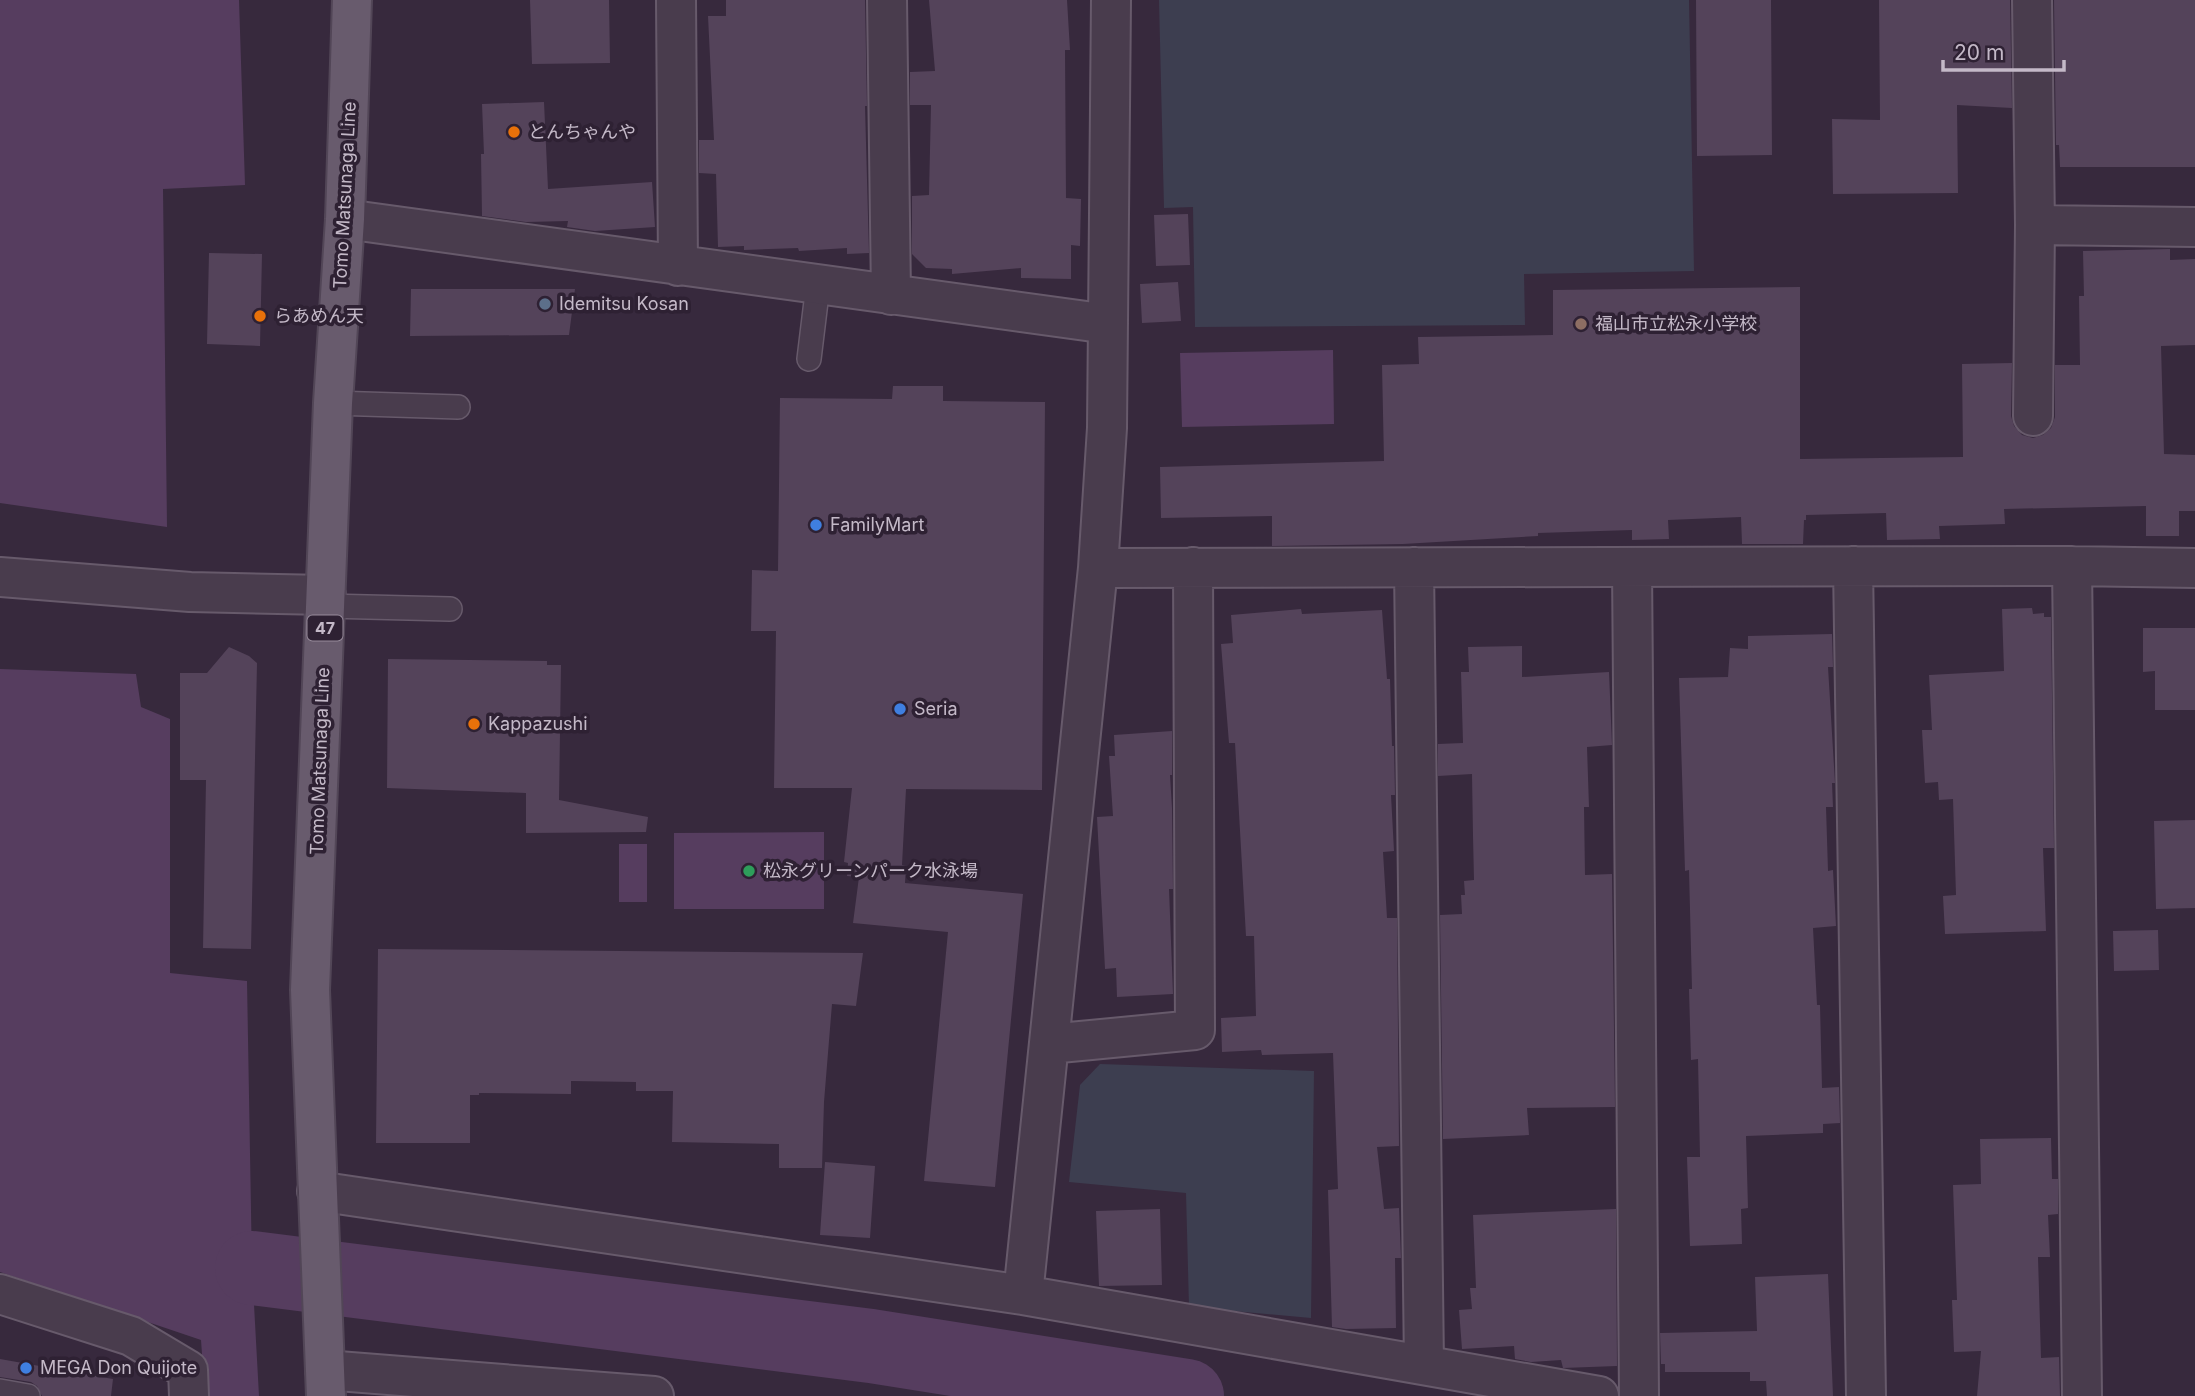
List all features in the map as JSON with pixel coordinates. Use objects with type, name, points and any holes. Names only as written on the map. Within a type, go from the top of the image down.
[{"type":"main road","name":"Tomo Matsunaga Line","points":[[325,1370],[310,990],[333,403],[345,219],[352,0]]},
{"type":"street","points":[[676,0],[678,266]]},
{"type":"street","points":[[887,0],[891,295]]},
{"type":"street","points":[[1023,1295],[1098,568],[1107,428],[1111,0]]},
{"type":"street","points":[[2032,0],[2035,225],[2033,416]]},
{"type":"street","points":[[345,219],[1108,324]]},
{"type":"street","points":[[2035,225],[2195,227]]},
{"type":"street","points":[[1853,566],[1866,1396]]},
{"type":"street","points":[[2072,566],[2082,1396]]},
{"type":"street","points":[[1415,567],[1424,1365]]},
{"type":"street","points":[[1632,567],[1639,1396]]},
{"type":"street","points":[[1098,568],[2195,568]]},
{"type":"street","points":[[1049,1044],[1195,1030],[1193,568]]},
{"type":"street","points":[[0,577],[326,600]]},
{"type":"street","points":[[317,1191],[1023,1295],[1599,1396]]},
{"type":"street","points":[[0,1294],[131,1336],[188,1370],[189,1396]]},
{"type":"street","points":[[325,1370],[654,1396]]},
{"type":"lane","points":[[809,359],[818,285]]},
{"type":"lane","points":[[333,403],[458,407]]},
{"type":"lane","points":[[326,600],[450,610]]},
{"type":"lane","points":[[0,1391],[28,1396]]},
{"type":"shaded area","points":[[0,0],[239,0],[245,185],[163,189],[167,527],[0,503]]},
{"type":"shaded area","points":[[1159,0],[1689,0],[1694,271],[1524,274],[1525,325],[1195,327],[1193,207],[1164,208]]},
{"type":"shaded area","points":[[1333,350],[1334,424],[1182,427],[1180,353]]},
{"type":"shaded area","points":[[0,669],[136,674],[141,707],[170,719],[170,973],[247,981],[252,1268],[259,1396],[205,1396],[201,1340],[0,1272]]},
{"type":"shaded area","name":"松永グリーンパーク水泳場","points":[[824,832],[824,909],[674,909],[674,833]]},
{"type":"shaded area","points":[[619,844],[647,844],[647,902],[619,902]]},
{"type":"shaded area","points":[[1100,1064],[1314,1071],[1311,1318],[1189,1307],[1186,1193],[1069,1182],[1080,1085]]},
{"type":"building","points":[[530,0],[609,0],[610,63],[532,64]]},
{"type":"building","points":[[726,0],[865,0],[869,253],[847,254],[847,248],[799,251],[798,248],[744,250],[744,246],[718,247],[716,174],[699,173],[699,140],[714,140],[708,16],[726,16]]},
{"type":"building","points":[[929,0],[1067,0],[1070,50],[1065,50],[1066,198],[1081,199],[1080,246],[1071,245],[1071,279],[1021,278],[1021,268],[952,274],[952,269],[926,268],[912,254],[912,196],[929,195],[931,105],[910,105],[910,72],[935,71]]},
{"type":"building","points":[[1696,0],[1771,0],[1772,155],[1697,156]]},
{"type":"building","points":[[1879,0],[2010,0],[2012,108],[1957,105],[1958,193],[1833,194],[1832,119],[1880,120]]},
{"type":"building","points":[[2054,0],[2195,0],[2195,167],[2060,167],[2059,145],[2056,145]]},
{"type":"building","points":[[544,102],[548,189],[652,182],[655,227],[595,231],[567,227],[568,221],[526,222],[482,216],[482,104]]},
{"type":"building","points":[[1188,214],[1190,265],[1156,266],[1154,215]]},
{"type":"building","points":[[2170,249],[2170,260],[2195,259],[2195,345],[2161,346],[2164,454],[2195,455],[2195,511],[2179,511],[2179,536],[2146,536],[2146,506],[2004,509],[2005,524],[1939,526],[1940,539],[1887,540],[1886,513],[1806,515],[1803,544],[1742,544],[1741,517],[1668,520],[1669,539],[1632,540],[1632,530],[1538,533],[1538,536],[1403,544],[1272,546],[1272,516],[1161,518],[1160,467],[1384,461],[1382,365],[1419,364],[1418,337],[1553,335],[1553,290],[1800,287],[1800,459],[1963,457],[1962,364],[2012,363],[2011,416],[2014,426],[2022,435],[2033,438],[2043,435],[2051,428],[2055,417],[2055,365],[2080,365],[2079,296],[2084,296],[2083,251]]},
{"type":"building","points":[[209,253],[262,254],[260,346],[207,344]]},
{"type":"building","points":[[1178,282],[1181,321],[1142,323],[1140,284]]},
{"type":"building","points":[[411,289],[575,289],[569,335],[410,336]]},
{"type":"building","points":[[893,386],[943,386],[943,401],[1045,402],[1042,790],[906,789],[902,865],[906,866],[905,883],[1023,894],[995,1187],[924,1181],[948,932],[853,923],[859,877],[847,876],[848,863],[844,862],[852,788],[774,788],[776,631],[751,631],[752,570],[778,571],[780,398],[892,399]]},
{"type":"building","points":[[2032,608],[2033,614],[2044,613],[2044,617],[2051,617],[2054,848],[2043,848],[2046,931],[1945,934],[1943,896],[1956,895],[1953,799],[1939,800],[1938,782],[1925,783],[1922,730],[1932,730],[1929,675],[2004,671],[2002,609]]},
{"type":"building","points":[[1301,609],[1302,614],[1382,610],[1394,746],[1395,795],[1391,795],[1394,851],[1383,852],[1387,918],[1397,918],[1399,1146],[1377,1147],[1384,1209],[1399,1208],[1401,1258],[1395,1258],[1396,1328],[1332,1327],[1328,1190],[1338,1189],[1333,1053],[1262,1055],[1261,1050],[1222,1052],[1221,1018],[1256,1016],[1254,936],[1246,936],[1235,743],[1229,743],[1221,644],[1233,643],[1231,615]]},
{"type":"building","points":[[2143,628],[2195,628],[2195,710],[2155,710],[2155,671],[2143,672]]},
{"type":"building","points":[[1832,634],[1833,667],[1828,667],[1835,783],[1832,783],[1833,807],[1826,807],[1828,871],[1833,870],[1836,926],[1813,928],[1817,1005],[1820,1005],[1822,1088],[1839,1087],[1840,1123],[1823,1124],[1823,1133],[1746,1136],[1748,1208],[1741,1209],[1742,1244],[1690,1246],[1687,1157],[1700,1157],[1698,1059],[1691,1060],[1689,870],[1685,871],[1679,678],[1728,677],[1730,648],[1748,649],[1748,636]]},
{"type":"building","points":[[1522,646],[1522,677],[1609,672],[1612,745],[1587,747],[1589,807],[1584,807],[1585,875],[1612,874],[1615,1107],[1527,1108],[1529,1135],[1443,1139],[1440,915],[1462,914],[1461,895],[1465,895],[1464,881],[1474,880],[1472,774],[1438,776],[1438,744],[1463,743],[1461,672],[1469,672],[1468,647]]},
{"type":"building","points":[[229,647],[249,656],[257,663],[251,949],[203,948],[206,780],[180,780],[180,673],[207,673]]},
{"type":"building","name":"Kappazushi","points":[[388,659],[547,661],[547,665],[561,665],[559,800],[648,817],[646,832],[526,833],[526,793],[387,788]]},
{"type":"building","points":[[1172,731],[1170,775],[1173,889],[1169,889],[1173,994],[1117,997],[1116,968],[1105,969],[1097,817],[1113,816],[1109,756],[1115,756],[1114,735]]},
{"type":"building","points":[[2195,820],[2195,908],[2156,909],[2154,821]]},
{"type":"building","points":[[2158,930],[2159,970],[2114,971],[2113,931]]},
{"type":"building","points":[[378,949],[863,953],[856,1006],[832,1004],[822,1168],[779,1168],[779,1144],[672,1142],[673,1091],[636,1091],[636,1082],[571,1081],[571,1094],[470,1095],[470,1143],[376,1143]]},
{"type":"building","points":[[2051,1138],[2052,1179],[2058,1179],[2058,1214],[2048,1215],[2050,1257],[2038,1257],[2041,1358],[2059,1357],[2060,1396],[1977,1396],[1981,1351],[1954,1352],[1952,1300],[1957,1300],[1953,1185],[1981,1184],[1980,1139]]},
{"type":"building","points":[[825,1162],[875,1166],[870,1238],[820,1235]]},
{"type":"building","points":[[1160,1209],[1162,1285],[1099,1286],[1096,1211]]},
{"type":"building","points":[[1616,1209],[1617,1366],[1563,1368],[1561,1360],[1531,1362],[1515,1359],[1514,1346],[1462,1349],[1459,1310],[1472,1309],[1470,1288],[1476,1288],[1473,1215]]},
{"type":"building","points":[[1828,1274],[1833,1396],[1767,1396],[1766,1381],[1750,1381],[1750,1372],[1665,1372],[1665,1364],[1661,1364],[1660,1333],[1757,1331],[1755,1277]]},
{"type":"building","name":"MEGA Don Quijote","points":[[0,1359],[113,1379],[111,1396],[42,1396],[37,1386],[31,1382],[0,1377]]},
{"type":"waterway","points":[[252,1268],[871,1346],[1187,1396]]},
{"type":"place","name":"とんちゃんや","points":[[514,132]]},
{"type":"place","name":"Idemitsu Kosan","points":[[545,304]]},
{"type":"place","name":"らあめん天","points":[[260,316]]},
{"type":"place","name":"福山市立松永小学校","points":[[1581,324]]},
{"type":"place","name":"FamilyMart","points":[[816,525]]},
{"type":"place","name":"Seria","points":[[900,709]]},
{"type":"place","name":"Kappazushi","points":[[474,724]]},
{"type":"place","name":"松永グリーンパーク水泳場","points":[[749,871]]},
{"type":"place","name":"MEGA Don Quijote","points":[[26,1368]]}]
